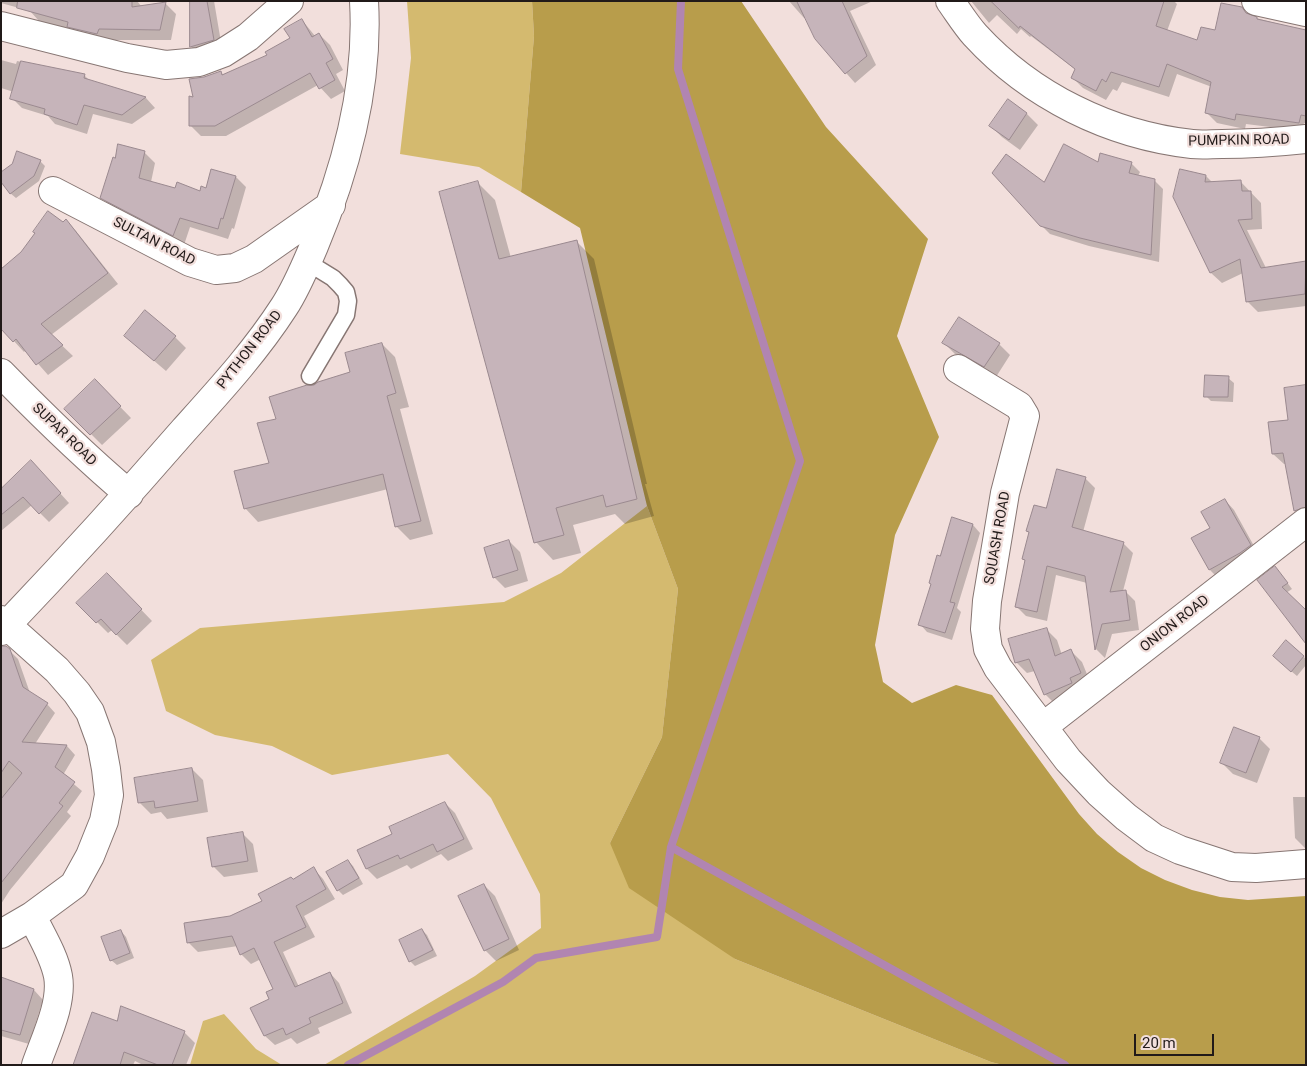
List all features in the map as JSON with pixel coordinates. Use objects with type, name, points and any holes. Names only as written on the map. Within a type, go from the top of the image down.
[{"type":"street","points":[[1,26],[126,58],[166,65],[199,62],[223,53],[248,37],[289,1]]},
{"type":"street","name":"PYTHON ROAD","points":[[3,625],[129,494],[254,349],[285,306],[307,262],[331,205],[351,134],[360,89],[365,22],[364,1]]},
{"type":"street","name":"PUMPKIN ROAD","points":[[950,1],[974,34],[1021,78],[1052,98],[1114,126],[1152,137],[1193,144],[1306,139]]},
{"type":"street","points":[[1256,1],[1306,12]]},
{"type":"street","name":"SULTAN ROAD","points":[[53,191],[190,262],[216,270],[235,268],[254,259],[331,205]]},
{"type":"street","name":"SQUASH ROAD","points":[[958,369],[1020,406],[1026,416],[1006,493],[987,601],[985,630],[988,649],[1014,691],[1044,726],[1068,760],[1099,793],[1154,838],[1180,850],[1232,867],[1256,868],[1306,864]]},
{"type":"street","name":"SUPAR ROAD","points":[[1,373],[46,420],[129,494]]},
{"type":"street","name":"ONION ROAD","points":[[1044,726],[1306,522]]},
{"type":"street","points":[[1,934],[32,916],[74,885],[90,856],[101,830],[109,794],[101,742],[90,712],[77,693],[57,670],[3,625]]},
{"type":"street","points":[[32,916],[49,950],[58,976],[56,1006],[36,1065]]},
{"type":"lane","points":[[307,262],[340,284],[346,292],[348,301],[346,315],[310,376]]},
{"type":"shaded area","points":[[407,1],[532,1],[534,36],[521,192],[479,167],[400,154],[411,58]]},
{"type":"shaded area","points":[[532,1],[741,1],[826,127],[928,239],[897,336],[939,437],[895,535],[875,645],[883,682],[912,703],[956,685],[992,695],[1079,814],[1097,834],[1141,868],[1165,880],[1192,890],[1220,897],[1248,900],[1306,896],[1306,1065],[1003,1065],[991,1062],[735,959],[629,888],[610,843],[662,737],[678,589],[647,506],[580,228],[521,192],[534,36]]},
{"type":"shaded area","points":[[647,506],[678,589],[662,737],[610,843],[735,959],[991,1062],[1003,1065],[324,1065],[475,976],[541,928],[540,894],[491,798],[448,754],[332,775],[272,746],[215,735],[166,711],[151,660],[200,628],[504,602],[561,573]]},
{"type":"shaded area","points":[[224,1014],[256,1049],[282,1065],[190,1065],[203,1021]]},
{"type":"building","points":[[18,1],[132,1],[132,7],[166,2],[160,30],[99,29],[97,34],[67,27],[68,22],[17,8]]},
{"type":"building","points":[[190,1],[207,1],[214,40],[190,47]]},
{"type":"building","points":[[797,1],[842,1],[867,56],[845,74],[815,39]]},
{"type":"building","points":[[991,1],[1164,1],[1156,26],[1197,40],[1201,27],[1215,30],[1221,3],[1242,7],[1246,13],[1257,17],[1257,19],[1306,30],[1306,116],[1301,115],[1299,123],[1236,114],[1235,120],[1205,113],[1211,82],[1167,64],[1159,87],[1111,72],[1106,82],[1102,79],[1096,91],[1071,78],[1075,69],[1020,26],[1019,28]]},
{"type":"building","points":[[302,19],[312,37],[319,33],[333,59],[326,63],[335,80],[319,89],[310,73],[215,126],[189,126],[189,96],[193,97],[189,79],[204,77],[221,71],[222,75],[267,55],[265,52],[290,38],[284,29]]},
{"type":"building","points":[[21,61],[85,74],[84,78],[146,97],[122,115],[84,105],[77,125],[44,114],[45,109],[10,99]]},
{"type":"building","points":[[1008,99],[1027,113],[1009,140],[989,126]]},
{"type":"building","points":[[118,144],[145,151],[139,178],[175,188],[177,182],[200,191],[201,186],[206,188],[211,169],[236,176],[223,219],[221,218],[218,229],[180,218],[173,236],[100,198],[113,157],[115,158]]},
{"type":"building","points":[[1064,144],[1098,162],[1100,153],[1132,162],[1129,173],[1155,179],[1151,255],[1040,226],[992,173],[1006,154],[1044,182]]},
{"type":"building","points":[[17,151],[41,160],[34,176],[10,194],[1,182],[1,172],[12,164]]},
{"type":"building","points":[[1180,169],[1206,175],[1205,182],[1241,180],[1242,191],[1251,191],[1252,219],[1238,220],[1261,268],[1306,261],[1305,294],[1246,302],[1240,259],[1210,273],[1173,197]]},
{"type":"building","points":[[478,181],[499,259],[577,240],[637,499],[606,507],[603,495],[556,508],[564,535],[534,543],[439,192]]},
{"type":"building","points":[[48,211],[63,222],[66,219],[108,273],[41,324],[63,345],[36,365],[16,339],[13,342],[1,329],[1,269],[21,252]]},
{"type":"building","points":[[145,310],[176,336],[154,361],[124,336]]},
{"type":"building","points":[[959,317],[1000,343],[984,367],[942,343]]},
{"type":"building","points":[[382,343],[396,393],[387,396],[421,521],[395,527],[383,474],[244,509],[234,471],[269,463],[257,423],[276,419],[269,397],[307,385],[314,385],[350,372],[345,353]]},
{"type":"building","points":[[1205,375],[1229,376],[1228,397],[1204,397]]},
{"type":"building","points":[[95,379],[121,406],[90,435],[64,409]]},
{"type":"building","points":[[1306,385],[1306,507],[1294,511],[1283,453],[1272,454],[1268,422],[1288,420],[1284,388]]},
{"type":"building","points":[[31,460],[61,493],[39,514],[23,497],[1,515],[1,489]]},
{"type":"building","points":[[1057,469],[1086,477],[1072,527],[1124,542],[1110,592],[1126,590],[1130,620],[1102,624],[1095,650],[1085,576],[1047,566],[1037,612],[1015,607],[1025,560],[1022,559],[1029,532],[1026,531],[1034,505],[1046,508]]},
{"type":"building","points":[[1225,499],[1251,545],[1209,570],[1191,538],[1210,528],[1201,512]]},
{"type":"building","points":[[952,517],[973,524],[950,602],[955,603],[945,633],[918,625],[931,584],[929,583],[937,555],[940,556]]},
{"type":"building","points":[[509,540],[518,570],[493,578],[484,548]]},
{"type":"building","points":[[1275,566],[1288,583],[1282,587],[1306,610],[1306,644],[1257,580]]},
{"type":"building","points":[[107,573],[142,609],[116,635],[101,619],[96,623],[76,603]]},
{"type":"building","points":[[1047,628],[1055,656],[1071,649],[1081,673],[1070,678],[1072,683],[1044,695],[1029,659],[1015,663],[1008,639]]},
{"type":"building","points":[[1286,640],[1304,656],[1291,672],[1273,656]]},
{"type":"building","points":[[1,646],[6,646],[10,649],[23,687],[48,703],[22,742],[67,745],[55,767],[75,782],[59,803],[63,806],[1,883],[1,799],[22,773],[9,761],[1,773]]},
{"type":"building","points":[[1234,727],[1260,737],[1246,773],[1220,763]]},
{"type":"building","points":[[192,768],[198,801],[155,808],[154,801],[138,803],[134,778]]},
{"type":"building","points":[[445,802],[464,839],[437,852],[433,844],[400,859],[398,855],[366,869],[357,850],[392,834],[389,827]]},
{"type":"building","points":[[243,832],[248,861],[212,867],[207,838]]},
{"type":"building","points":[[348,860],[359,878],[337,891],[326,872]]},
{"type":"building","points":[[314,867],[326,889],[296,906],[306,927],[274,942],[295,987],[330,972],[343,1003],[309,1018],[311,1023],[286,1035],[283,1028],[264,1036],[250,1008],[269,999],[266,992],[273,989],[254,948],[240,955],[232,936],[187,943],[184,923],[230,916],[262,901],[258,894],[291,877],[293,879]]},
{"type":"building","points":[[484,884],[509,939],[484,951],[458,896]]},
{"type":"building","points":[[422,929],[433,950],[409,962],[399,940]]},
{"type":"building","points":[[121,930],[130,953],[110,961],[101,937]]},
{"type":"building","points":[[1,977],[34,989],[20,1035],[1,1030]]},
{"type":"building","points":[[121,1006],[185,1031],[172,1065],[158,1065],[124,1052],[120,1065],[73,1065],[92,1012],[117,1021]]},
{"type":"waterway","points":[[348,1065],[503,982],[536,958],[657,937],[671,847],[800,461],[678,69],[681,1]]},
{"type":"waterway","points":[[671,847],[1065,1065]]}]
